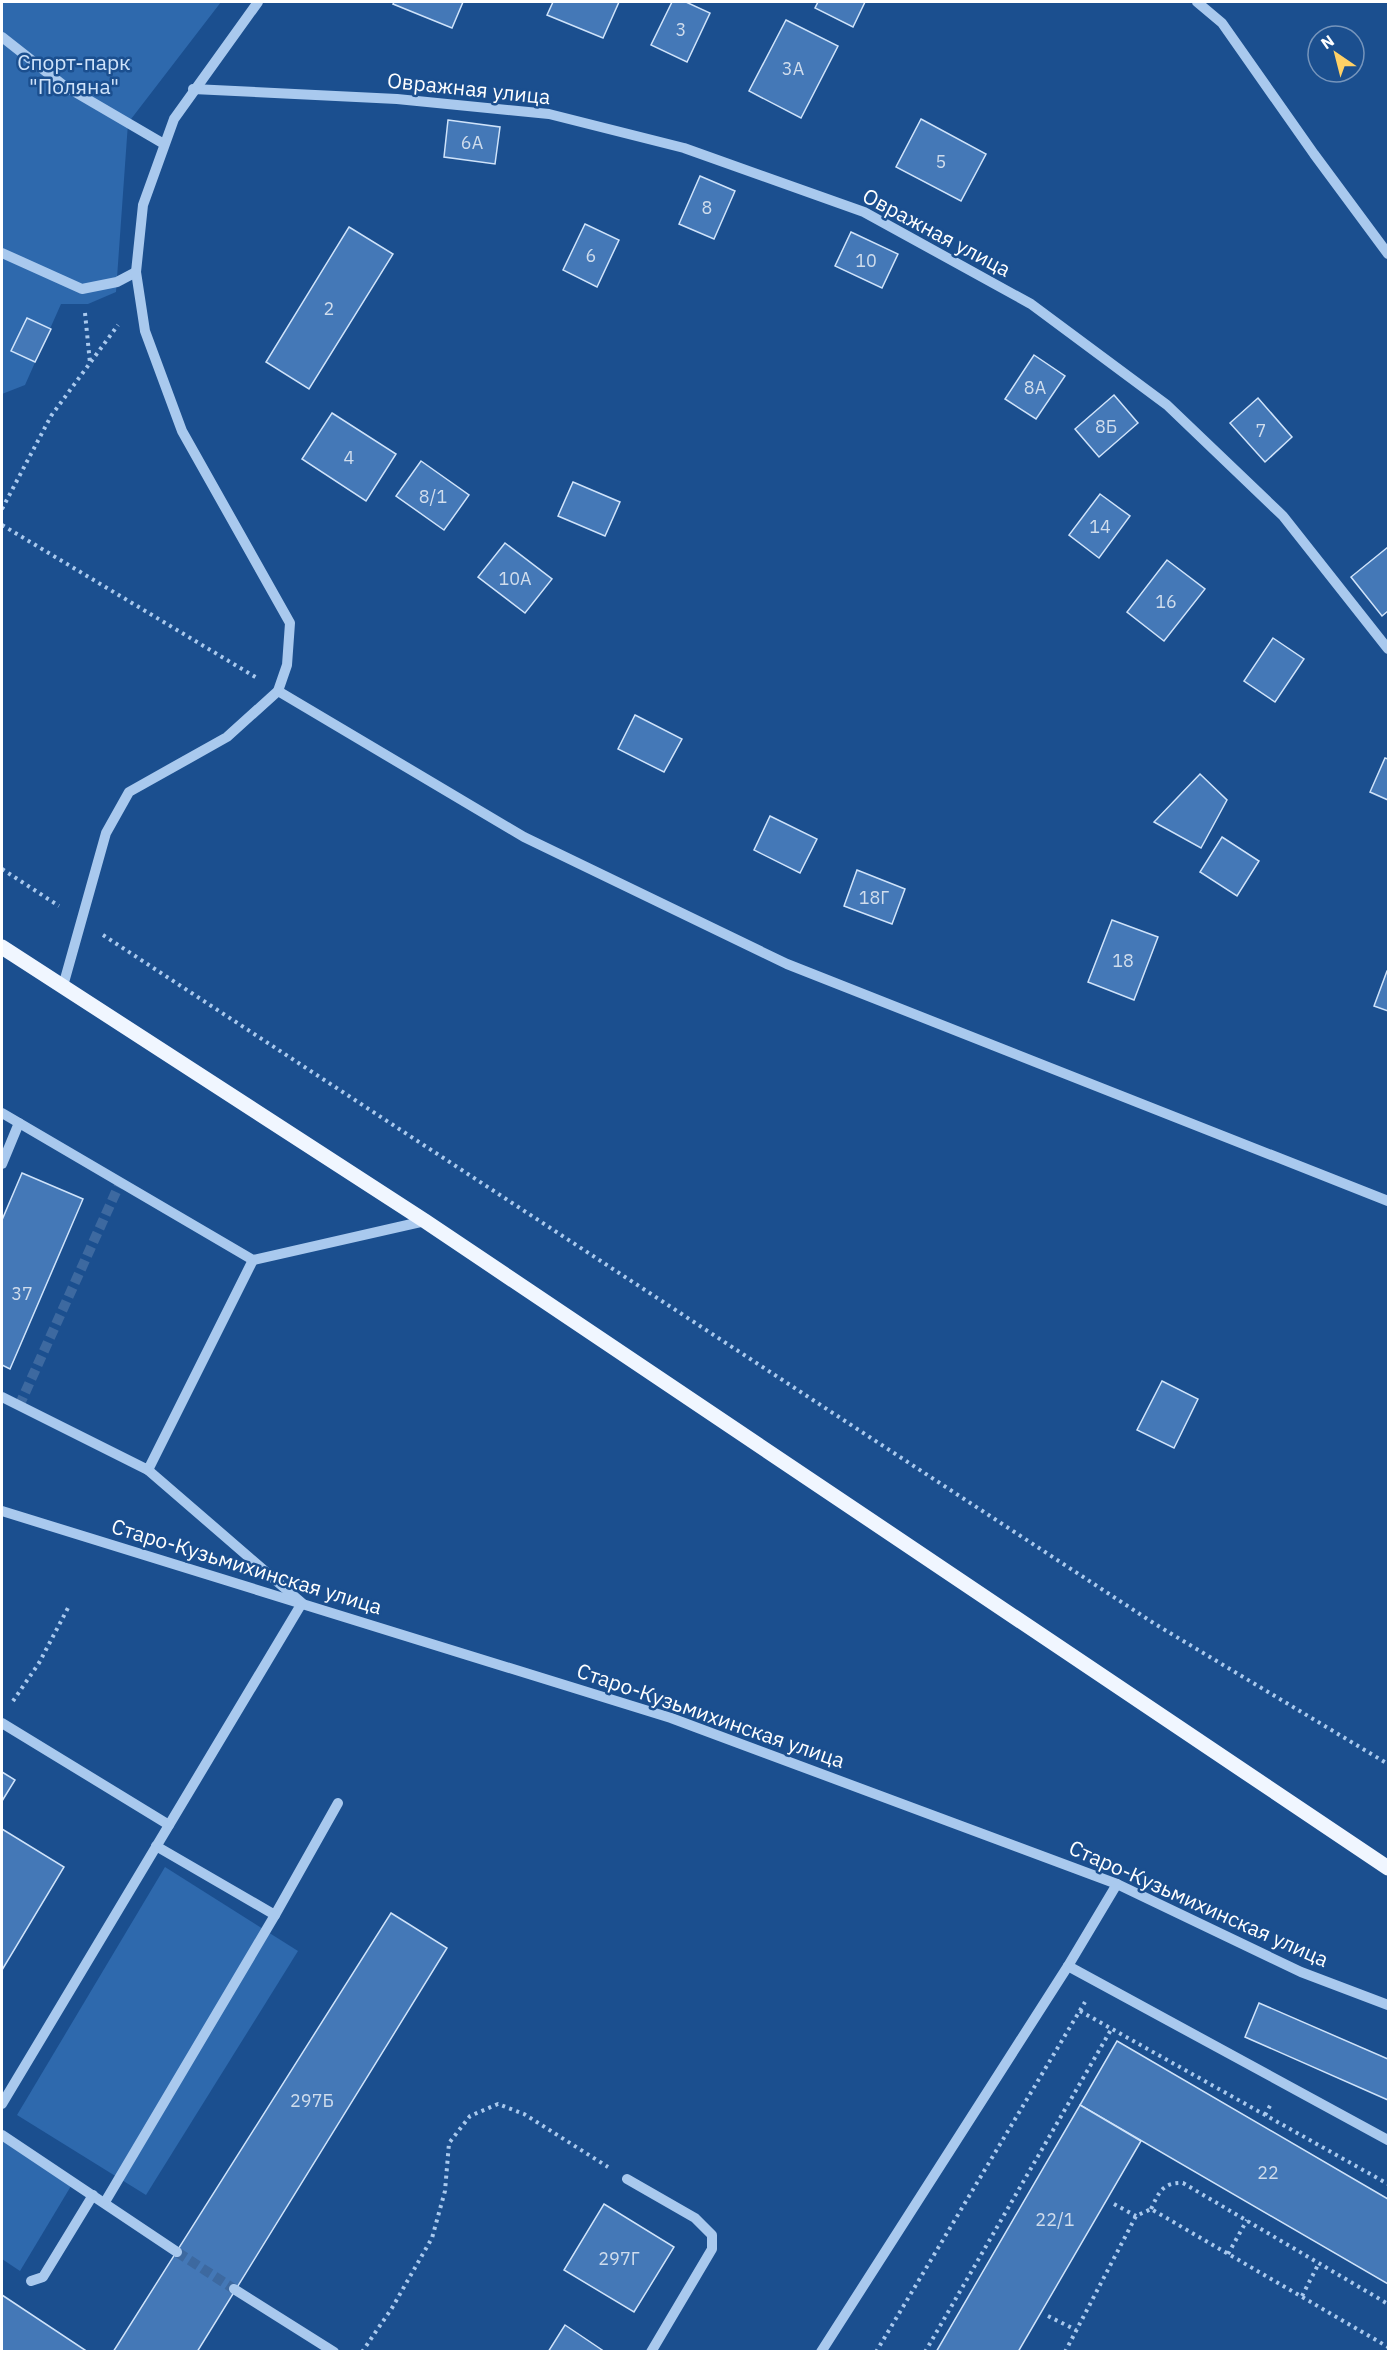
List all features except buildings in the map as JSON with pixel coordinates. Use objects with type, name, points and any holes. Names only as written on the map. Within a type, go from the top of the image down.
[{"type":"main road","points":[[2,947],[425,1221],[1389,1868]]},
{"type":"street","points":[[63,986],[106,833],[129,792],[227,737],[278,691],[287,665],[290,623],[182,431],[145,331],[136,272],[142,205],[174,119],[193,89],[258,2]]},
{"type":"street","points":[[1197,2],[1222,23],[1327,173],[1389,254]]},
{"type":"street","points":[[2,37],[63,85],[164,144]]},
{"type":"street","name":"Овражная улица","points":[[193,89],[397,99],[549,114],[684,148],[864,212],[1031,304],[1167,405],[1283,516],[1389,649]]},
{"type":"street","points":[[2,253],[82,289],[117,282],[136,272]]},
{"type":"street","points":[[278,691],[524,837],[787,964],[1389,1202]]},
{"type":"street","points":[[2,1113],[253,1260],[425,1221]]},
{"type":"street","points":[[2,1164],[19,1123]]},
{"type":"street","points":[[147,1470],[253,1260]]},
{"type":"street","points":[[2,1396],[147,1470],[302,1603],[2,2104]]},
{"type":"street","name":"Старо-Кузьмихинская улица","points":[[2,1511],[671,1718],[1117,1884],[1300,1972],[1389,2005]]},
{"type":"street","points":[[2,1724],[169,1825]]},
{"type":"street","points":[[105,2202],[275,1915],[338,1803]]},
{"type":"street","points":[[156,1846],[275,1915]]},
{"type":"street","points":[[821,2352],[1068,1966],[1117,1884]]},
{"type":"street","points":[[1068,1966],[1389,2140]]},
{"type":"street","points":[[2,2135],[177,2252]]},
{"type":"street","points":[[627,2179],[694,2218],[712,2235],[712,2249],[651,2352]]},
{"type":"street","points":[[31,2281],[43,2277],[93,2196]]},
{"type":"street","points":[[234,2289],[334,2352]]},
{"type":"path","points":[[82,289],[90,363]]},
{"type":"path","points":[[2,509],[51,416],[139,297]]},
{"type":"path","points":[[2,525],[278,691]]},
{"type":"path","points":[[2,869],[1155,1624],[1389,1764]]},
{"type":"path","points":[[8,1708],[39,1663],[69,1606]]},
{"type":"path","points":[[876,2352],[1096,1983]]},
{"type":"path","points":[[1080,2012],[1389,2184]]},
{"type":"path","points":[[925,2352],[1112,2028]]},
{"type":"path","points":[[362,2352],[392,2308],[432,2238],[445,2191],[449,2144],[471,2116],[498,2104],[524,2114],[627,2179]]},
{"type":"path","points":[[1065,2352],[1136,2216],[1151,2209],[1161,2189],[1171,2182],[1183,2183],[1389,2304]]},
{"type":"path","points":[[1114,2204],[1136,2216]]},
{"type":"path","points":[[1151,2209],[1389,2347]]},
{"type":"path","points":[[1228,2254],[1247,2220]]},
{"type":"path","points":[[1302,2296],[1319,2263]]},
{"type":"path","points":[[1048,2316],[1076,2330]]},
{"type":"green space","name":"Спорт-парк \"Поляна\"","points":[[2,2],[221,2],[128,123],[116,292],[88,304],[61,304],[25,385],[2,394]]},
{"type":"green space","points":[[165,1867],[298,1951],[146,2195],[17,2115]]},
{"type":"green space","points":[[2,2140],[71,2186],[20,2271],[2,2259]]},
{"type":"tunnel","points":[[19,1406],[120,1183]]},
{"type":"tunnel","points":[[177,2252],[234,2289]]}]
